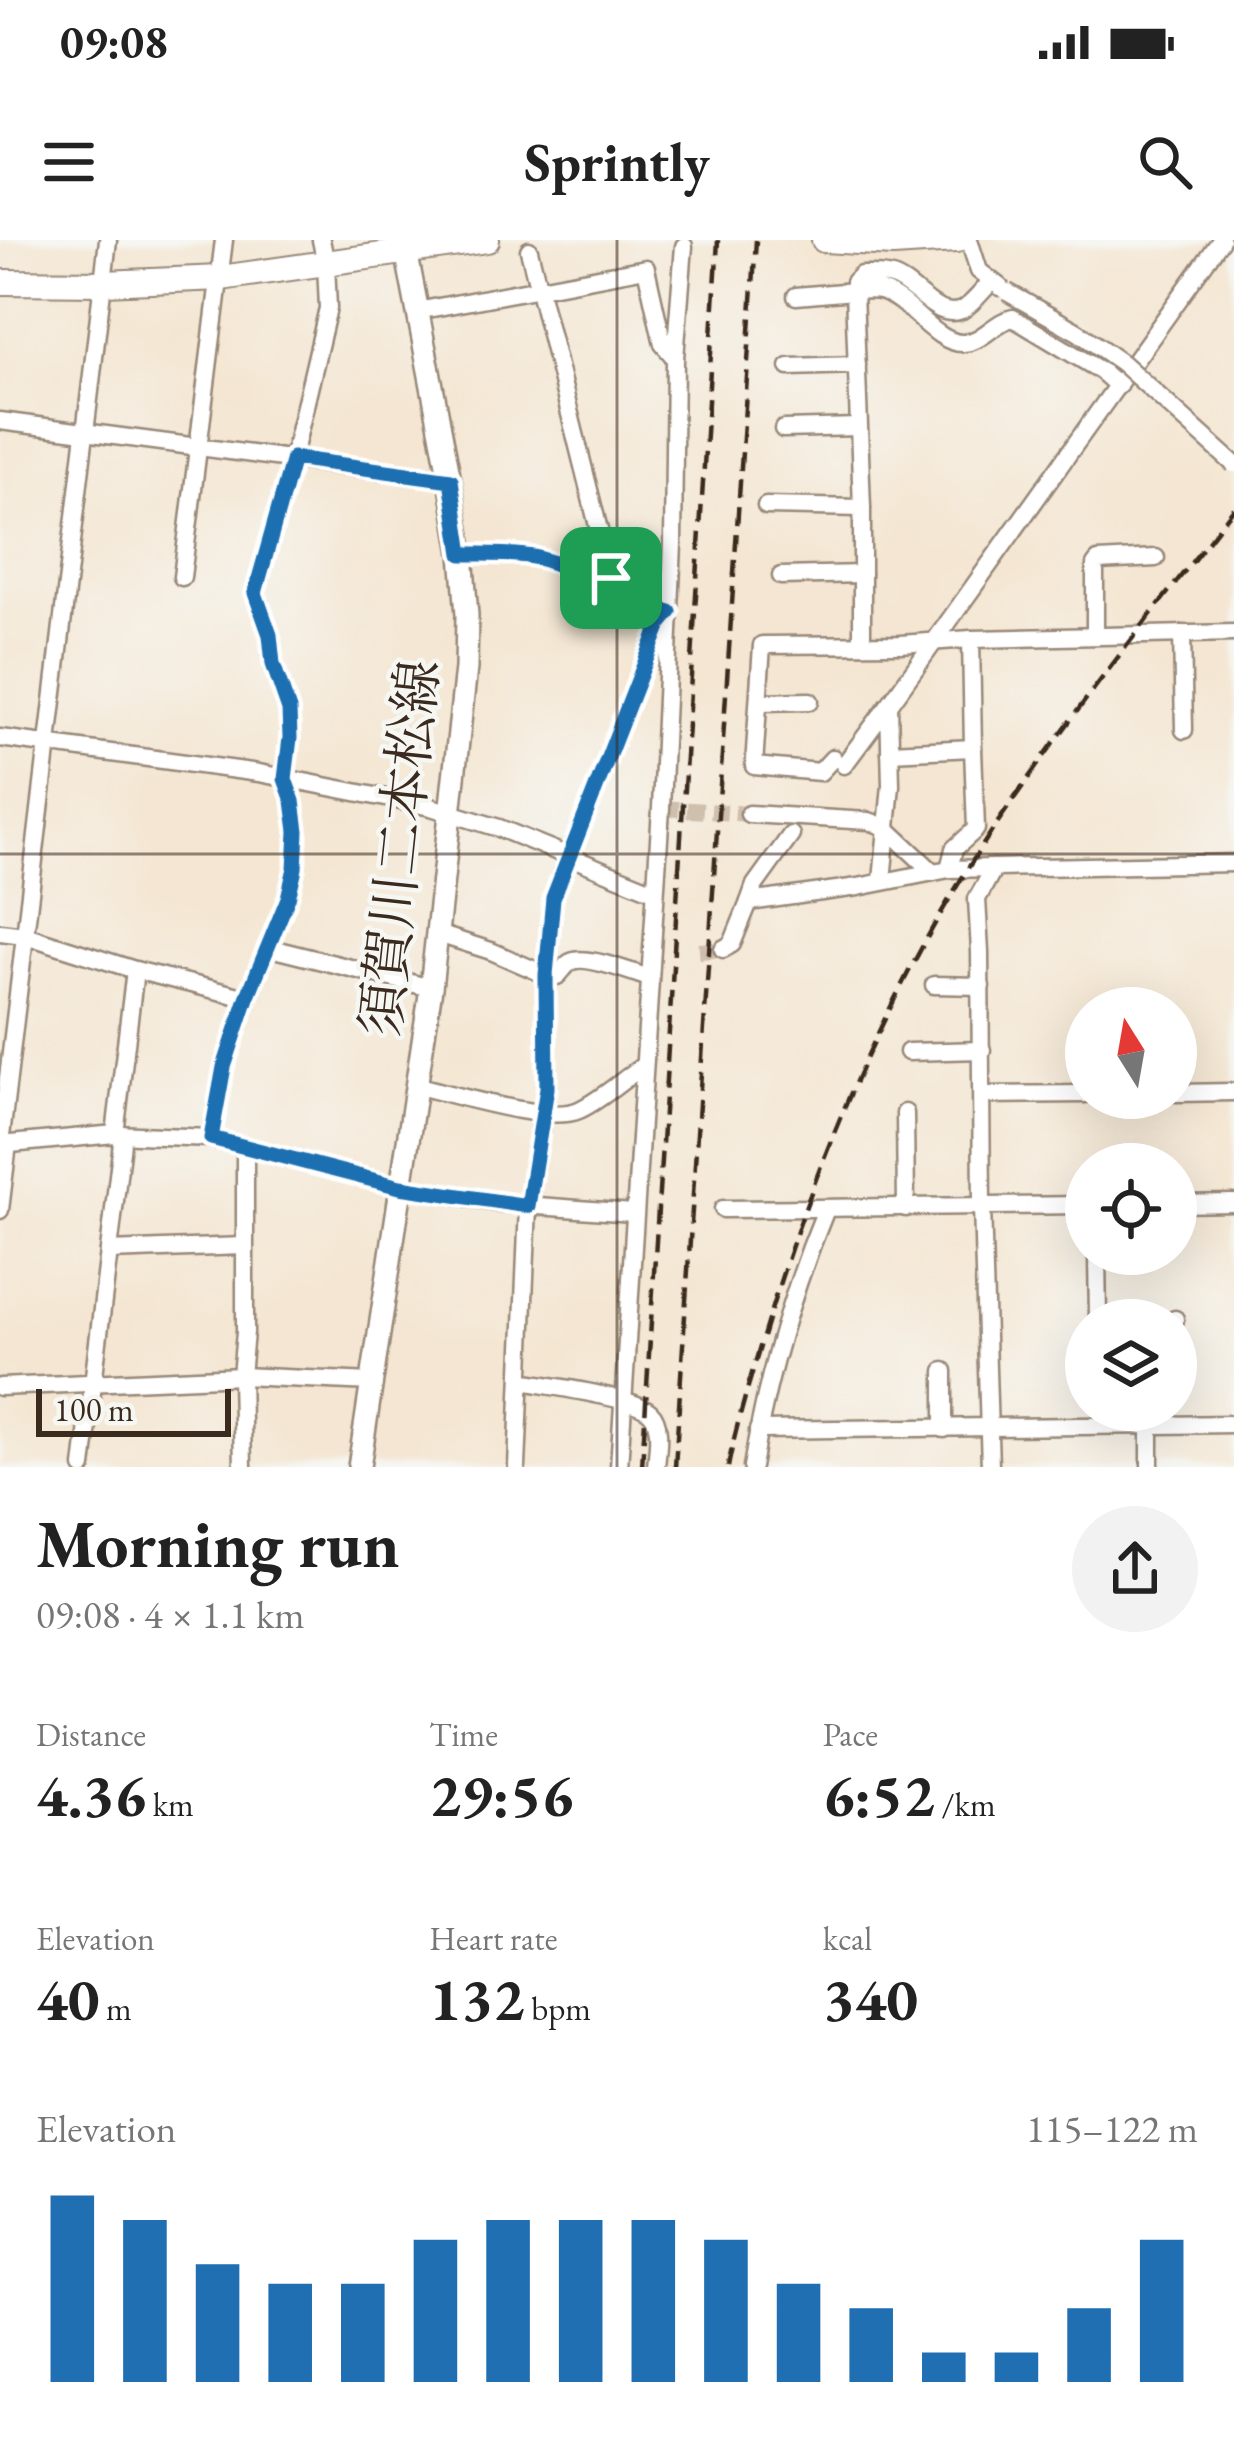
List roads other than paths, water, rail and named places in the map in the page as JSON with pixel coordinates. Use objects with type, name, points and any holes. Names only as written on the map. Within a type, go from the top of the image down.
[{"type":"highway","points":[[0,282],[221,278],[323,252],[487,240]]},
{"type":"highway","points":[[824,240],[893,244],[956,240]]},
{"type":"main road","name":"須賀川二本松線","points":[[359,1467],[418,1086],[466,668],[462,554],[405,246]]},
{"type":"street","points":[[0,1210],[26,935],[108,240]]},
{"type":"street","points":[[182,577],[224,240]]},
{"type":"street","points":[[969,240],[980,271],[1122,363],[1234,464]]},
{"type":"street","points":[[1221,240],[1118,386],[934,643],[889,705],[839,761],[820,772],[754,766],[762,645],[934,643],[1234,633]]},
{"type":"street","points":[[619,1467],[662,808],[675,358],[684,246]]},
{"type":"street","points":[[529,250],[611,578],[629,597],[651,609],[670,612]]},
{"type":"street","points":[[211,1138],[224,1067],[295,868],[297,831],[285,779],[289,710],[255,593],[328,308],[323,252]]},
{"type":"street","points":[[418,311],[646,268],[663,344],[675,358]]},
{"type":"street","points":[[862,644],[854,282],[861,275],[892,278],[941,310],[955,312],[999,287]]},
{"type":"street","points":[[796,296],[876,290],[891,296],[941,336],[959,343],[975,340],[1013,318],[1118,386]]},
{"type":"street","points":[[789,367],[856,365]]},
{"type":"street","points":[[0,421],[451,480]]},
{"type":"street","points":[[783,429],[858,427]]},
{"type":"street","points":[[766,506],[862,508]]},
{"type":"street","points":[[462,554],[532,557],[611,578]]},
{"type":"street","points":[[1095,636],[1098,561],[1156,558]]},
{"type":"street","points":[[781,576],[862,574]]},
{"type":"street","points":[[517,1467],[528,1206],[547,1088],[546,975],[553,898],[660,624],[670,612]]},
{"type":"street","points":[[1182,634],[1184,730]]},
{"type":"street","points":[[941,870],[954,849],[976,829],[970,639]]},
{"type":"street","points":[[759,702],[810,701]]},
{"type":"street","points":[[882,881],[890,814],[889,705]]},
{"type":"street","points":[[0,739],[259,773],[452,812],[654,891]]},
{"type":"street","points":[[890,752],[974,748]]},
{"type":"street","points":[[749,814],[869,821],[885,827],[941,870]]},
{"type":"street","points":[[724,949],[732,944],[755,885],[791,835]]},
{"type":"street","points":[[749,902],[941,870],[1234,863]]},
{"type":"street","points":[[990,1467],[977,899],[994,868]]},
{"type":"street","points":[[0,932],[26,935],[135,970],[247,998]]},
{"type":"street","points":[[438,934],[546,975],[557,976],[578,960],[649,978]]},
{"type":"street","points":[[270,948],[431,988]]},
{"type":"street","points":[[83,1467],[135,970]]},
{"type":"street","points":[[934,985],[981,986]]},
{"type":"street","points":[[908,1052],[982,1050]]},
{"type":"street","points":[[418,1086],[566,1114],[583,1109],[643,1066]]},
{"type":"street","points":[[1197,1093],[1234,1092]]},
{"type":"street","points":[[982,1095],[1065,1094]]},
{"type":"street","points":[[904,1113],[906,1208]]},
{"type":"street","points":[[3,1145],[119,1134],[211,1138],[400,1187],[528,1206],[633,1214]]},
{"type":"street","points":[[243,1467],[245,1148]]},
{"type":"street","points":[[1197,1204],[1234,1203]]},
{"type":"street","points":[[723,1209],[1065,1205]]},
{"type":"street","points":[[752,1467],[787,1316],[826,1209]]},
{"type":"street","points":[[109,1251],[244,1246]]},
{"type":"street","points":[[944,1371],[944,1429]]},
{"type":"street","points":[[0,1387],[242,1376],[372,1382]]},
{"type":"street","points":[[522,1382],[624,1401],[652,1414],[658,1430],[656,1467]]},
{"type":"street","points":[[758,1430],[988,1428],[1065,1421]]},
{"type":"street","points":[[1197,1424],[1234,1424]]},
{"type":"street","points":[[1150,1431],[1150,1467]]},
{"type":"tunnel","points":[[663,808],[749,814]]},
{"type":"tunnel","points":[[699,951],[723,949]]},
{"type":"railway","points":[[642,1467],[718,240]]},
{"type":"railway","points":[[675,1467],[756,240]]},
{"type":"railway","points":[[728,1467],[769,1317],[813,1187],[895,999],[998,822],[1234,508]]}]
